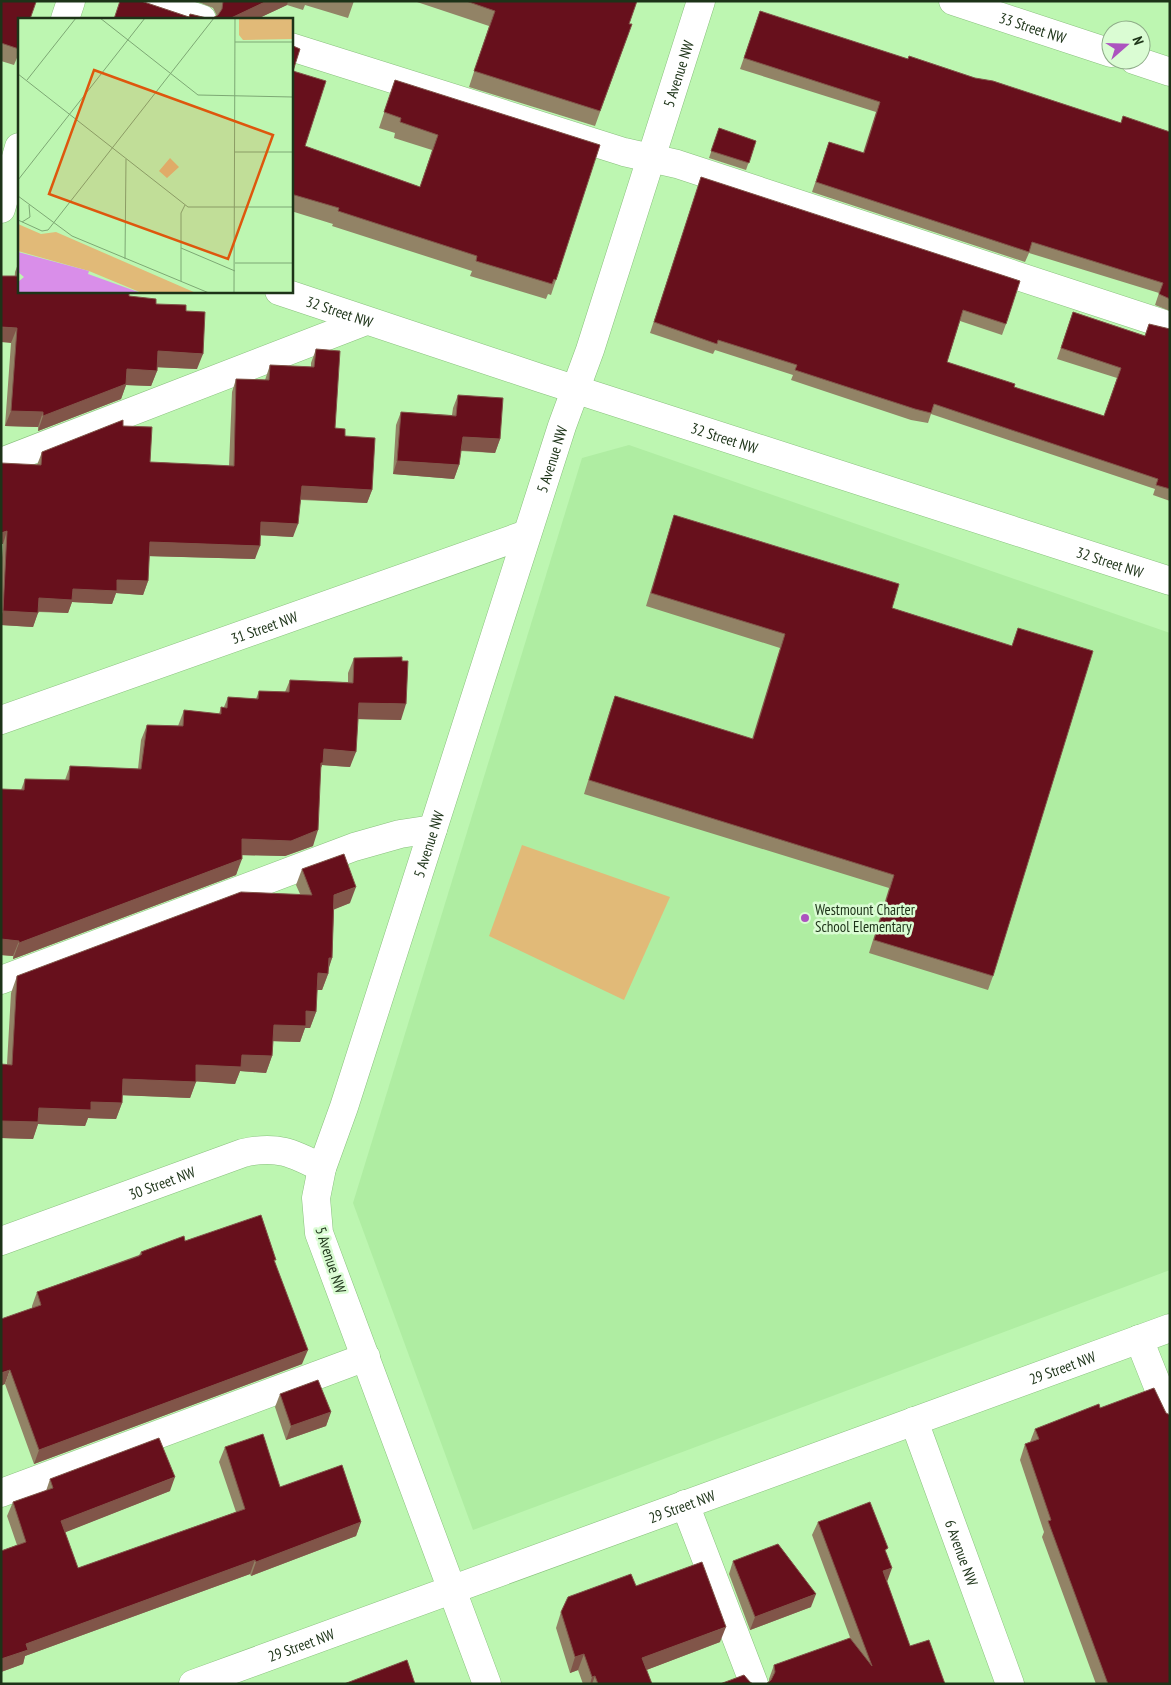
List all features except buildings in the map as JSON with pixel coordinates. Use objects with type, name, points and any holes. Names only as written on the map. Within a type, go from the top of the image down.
[{"type":"street","points":[[65,18],[71,1]]},
{"type":"street","points":[[147,1],[199,18]]},
{"type":"street","name":"5 Avenue NW","points":[[487,1684],[319,1233],[316,1198],[322,1168],[562,426],[576,390],[652,158],[701,1]]},
{"type":"street","name":"33 Street NW","points":[[954,1],[1101,50]]},
{"type":"street","points":[[292,47],[624,152],[696,170],[1170,326]]},
{"type":"street","points":[[1151,66],[1170,72]]},
{"type":"street","points":[[6,201],[18,151]]},
{"type":"street","name":"32 Street NW","points":[[282,292],[576,390],[1170,581]]},
{"type":"street","points":[[1,462],[366,321]]},
{"type":"street","name":"31 Street NW","points":[[1,720],[527,534]]},
{"type":"street","points":[[1,980],[354,847],[400,834],[433,829]]},
{"type":"street","name":"30 Street NW","points":[[1,1241],[262,1148],[293,1154],[322,1168]]},
{"type":"street","name":"29 Street NW","points":[[210,1681],[452,1589],[1170,1328]]},
{"type":"street","points":[[1139,1339],[1170,1417]]},
{"type":"street","points":[[1,1493],[366,1357]]},
{"type":"street","name":"6 Avenue NW","points":[[914,1421],[1010,1684]]},
{"type":"street","points":[[685,1504],[754,1684]]},
{"type":"shaded area","name":"Westmount Charter School Elementary","points":[[629,445],[1170,633],[1170,1270],[473,1530],[353,1203],[582,458]]},
{"type":"shaded area","points":[[522,845],[670,897],[624,1000],[489,936]]},
{"type":"place","name":"Westmount Charter School Elementary","points":[[805,918]]}]
